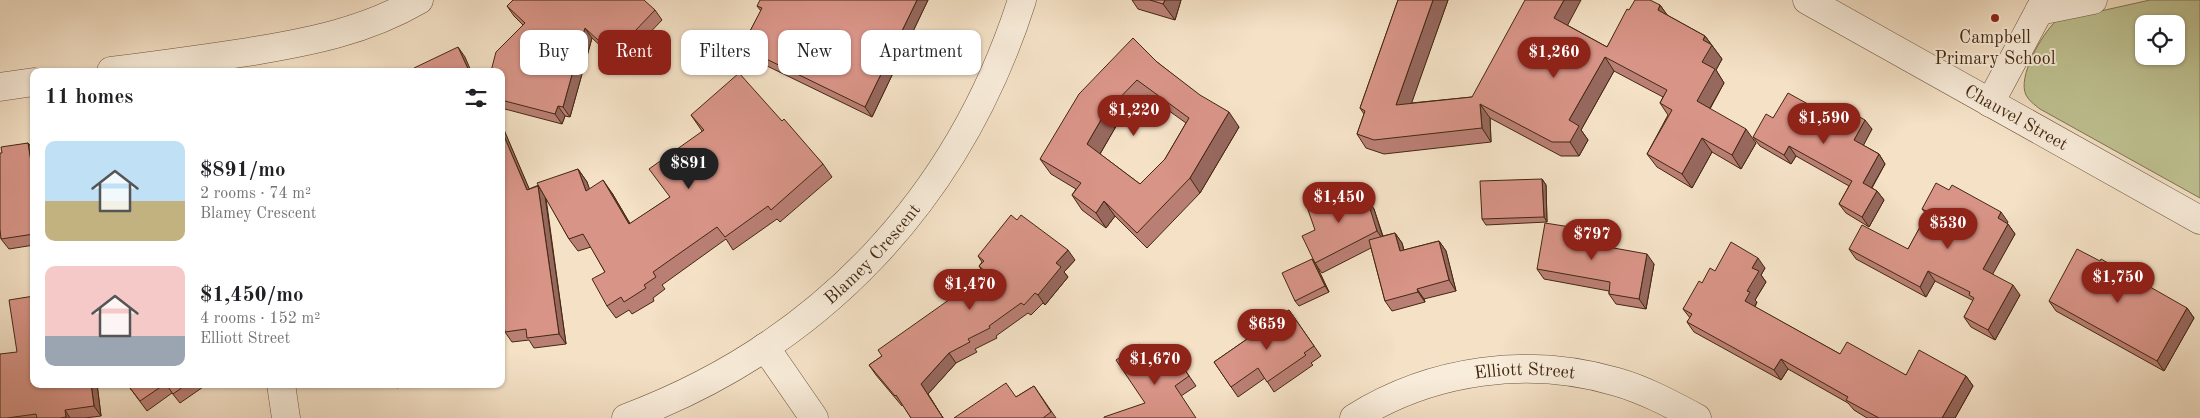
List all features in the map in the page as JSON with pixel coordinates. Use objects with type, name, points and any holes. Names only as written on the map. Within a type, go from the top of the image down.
[{"type":"street","points":[[158,68],[235,63],[380,21],[419,0]]},
{"type":"street","name":"Blamey Crescent","points":[[626,418],[699,386],[766,347],[812,312],[862,268],[924,197],[953,153],[987,91],[1006,47],[1022,0]]},
{"type":"street","name":"Chauvel Street","points":[[1807,0],[2200,220]]},
{"type":"street","points":[[1990,103],[2042,6],[2093,0]]},
{"type":"street","points":[[0,87],[30,83]]},
{"type":"street","points":[[766,347],[814,418]]},
{"type":"street","name":"Elliott Street","points":[[1354,418],[1393,396],[1427,383],[1472,373],[1525,369],[1572,371],[1620,382],[1656,397],[1697,418]]},
{"type":"street","points":[[282,388],[286,418]]},
{"type":"green space","points":[[2150,0],[2200,0],[2200,198],[2032,103],[2026,95],[2024,87],[2025,78],[2032,56],[2050,27],[2056,21]]},
{"type":"building","points":[[513,0],[644,0],[655,10],[636,30],[598,30],[598,40],[585,28],[584,30],[520,30],[520,75],[572,75],[563,107],[558,106],[555,114],[505,101],[505,68],[492,68],[496,52],[525,23],[507,6]]},
{"type":"building","points":[[760,0],[917,0],[902,30],[861,30],[861,75],[881,75],[865,107],[799,75],[851,75],[851,30],[778,30],[778,65],[768,60],[768,30],[751,30],[762,8],[757,6]]},
{"type":"building","points":[[1150,0],[1165,0],[1163,4]]},
{"type":"building","points":[[1398,0],[1433,0],[1396,105],[1472,97],[1525,0],[1564,0],[1554,18],[1607,47],[1627,9],[1629,10],[1635,0],[1650,0],[1660,5],[1658,10],[1705,36],[1703,40],[1712,45],[1702,62],[1715,69],[1697,101],[1746,129],[1732,155],[1702,138],[1682,174],[1647,154],[1672,110],[1660,103],[1667,90],[1605,57],[1569,120],[1579,126],[1570,142],[1552,142],[1480,104],[1482,128],[1374,140],[1357,134],[1365,111],[1360,108]]},
{"type":"building","points":[[1133,38],[1157,62],[1200,95],[1229,112],[1190,178],[1137,233],[1104,201],[1096,213],[1072,195],[1081,183],[1040,159],[1079,94]],"holes":[[[1137,80],[1189,118],[1165,159],[1140,184],[1087,144],[1105,113]]]},
{"type":"building","points":[[458,47],[468,68],[414,68]]},
{"type":"building","points":[[737,75],[741,75],[782,121],[784,119],[823,164],[771,210],[768,206],[725,237],[717,227],[653,272],[656,277],[644,285],[646,288],[624,302],[621,297],[607,306],[592,279],[605,272],[583,234],[569,239],[537,183],[578,169],[586,191],[603,180],[629,224],[670,197],[649,169],[704,130],[691,115]]},
{"type":"building","points":[[1788,93],[1835,119],[1842,107],[1865,120],[1854,140],[1879,154],[1863,183],[1877,191],[1862,217],[1839,204],[1852,181],[1789,146],[1784,155],[1753,137],[1766,114],[1773,118]]},
{"type":"building","points":[[505,138],[527,190],[538,186],[559,334],[527,338],[526,329],[505,332]]},
{"type":"building","points":[[28,143],[30,156],[30,235],[1,239],[1,147]]},
{"type":"building","points":[[1542,179],[1544,217],[1482,219],[1480,181]]},
{"type":"building","points":[[1936,183],[1949,190],[1952,185],[2001,212],[1998,218],[2008,224],[1983,269],[2013,285],[1988,330],[1964,317],[1974,298],[1969,295],[1970,292],[1928,271],[1920,287],[1849,249],[1862,225],[1908,249],[1928,212],[1922,209]]},
{"type":"building","points":[[1359,189],[1364,200],[1367,199],[1377,231],[1315,263],[1302,236],[1315,230],[1307,207]]},
{"type":"building","points":[[1011,215],[1017,220],[1021,215],[1068,250],[1056,263],[1061,267],[1038,295],[1035,293],[1024,305],[1021,303],[989,326],[990,328],[968,339],[970,342],[949,353],[921,384],[943,418],[911,418],[896,395],[869,365],[882,356],[878,350],[987,273],[979,266],[984,261],[978,256]]},
{"type":"building","points":[[1545,223],[1577,228],[1575,241],[1647,254],[1639,299],[1609,294],[1610,282],[1537,269]]},
{"type":"building","points":[[1395,233],[1400,251],[1439,241],[1449,280],[1417,289],[1418,292],[1385,301],[1369,240]]},
{"type":"building","points":[[1731,242],[1758,258],[1752,268],[1759,271],[1747,291],[1750,292],[1745,301],[1840,354],[1847,342],[1906,375],[1919,350],[1966,376],[1942,418],[1879,418],[1846,400],[1848,397],[1781,359],[1774,370],[1687,322],[1692,314],[1683,309],[1699,281],[1702,283],[1710,268],[1715,271]]},
{"type":"building","points":[[2077,249],[2100,261],[2101,259],[2187,308],[2157,361],[2049,301]]},
{"type":"building","points":[[1312,259],[1325,286],[1295,301],[1282,273]]},
{"type":"building","points":[[30,297],[30,388],[92,388],[94,406],[65,410],[66,417],[60,418],[37,418],[36,414],[0,418],[0,354],[17,352],[9,300]]},
{"type":"building","points":[[1289,310],[1314,346],[1304,353],[1306,355],[1267,382],[1258,368],[1231,387],[1214,362]]},
{"type":"building","points":[[1140,344],[1154,364],[1172,351],[1189,376],[1175,386],[1196,418],[1104,418],[1145,403],[1116,360]]},
{"type":"building","points":[[1006,383],[1016,397],[1034,386],[1051,412],[1043,418],[954,418]]},
{"type":"building","points":[[130,388],[159,388],[140,401]]},
{"type":"building","points":[[169,388],[181,388],[173,394]]},
{"type":"place","name":"Campbell Primary School","points":[[1995,18]]}]
